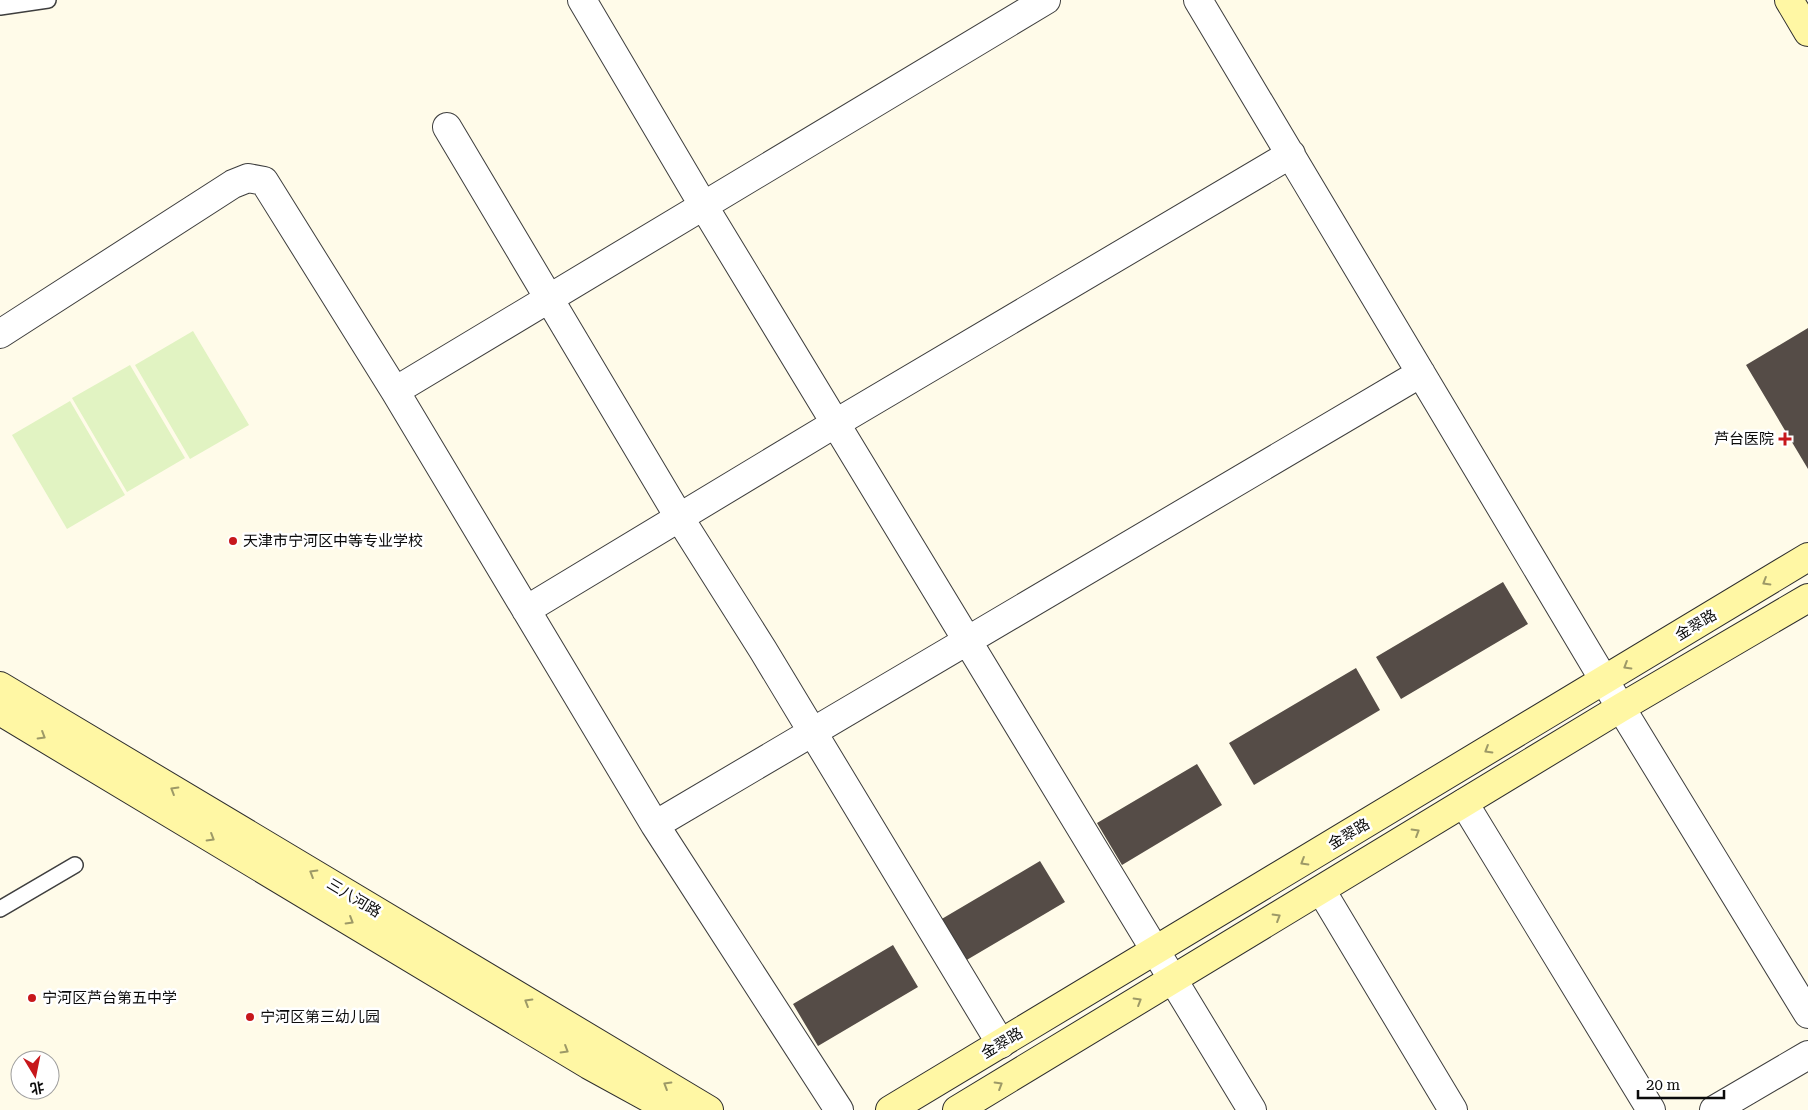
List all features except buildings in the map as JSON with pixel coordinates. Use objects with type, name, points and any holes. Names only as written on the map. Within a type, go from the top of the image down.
[{"type":"main road","points":[[1788,0],[1808,32]]},
{"type":"main road","name":"金翠路","points":[[890,1110],[1808,557]]},
{"type":"main road","points":[[957,1110],[1622,707],[1808,598]]},
{"type":"main road","name":"三八河路","points":[[0,686],[709,1110]]},
{"type":"main road","name":"三八河路","points":[[0,711],[580,1060],[670,1110]]},
{"type":"street","points":[[582,0],[703,205],[1175,979],[1252,1110]]},
{"type":"street","points":[[395,391],[1046,0]]},
{"type":"street","points":[[1198,0],[1604,680],[1808,1014]]},
{"type":"street","points":[[447,127],[679,517],[1001,1044]]},
{"type":"street","points":[[526,610],[836,423],[1291,154]]},
{"type":"street","points":[[0,334],[233,184],[248,178],[264,180],[395,391],[655,825],[839,1110]]},
{"type":"street","points":[[655,825],[1422,373]]},
{"type":"street","points":[[1464,803],[1651,1110]]},
{"type":"street","points":[[1320,890],[1453,1110]]},
{"type":"street","points":[[1714,1110],[1808,1054]]},
{"type":"lane","points":[[0,7],[48,0]]},
{"type":"lane","points":[[0,908],[75,865]]},
{"type":"green space","points":[[193,331],[249,425],[190,459],[135,365]]},
{"type":"green space","points":[[130,365],[185,458],[127,492],[72,398]]},
{"type":"green space","points":[[70,401],[125,495],[67,529],[12,435]]},
{"type":"place","name":"芦台医院","points":[[1785,439]]},
{"type":"place","name":"天津市宁河区中等专业学校","points":[[233,541]]},
{"type":"place","name":"宁河区芦台第五中学","points":[[32,998]]},
{"type":"place","name":"宁河区第三幼儿园","points":[[250,1017]]}]
